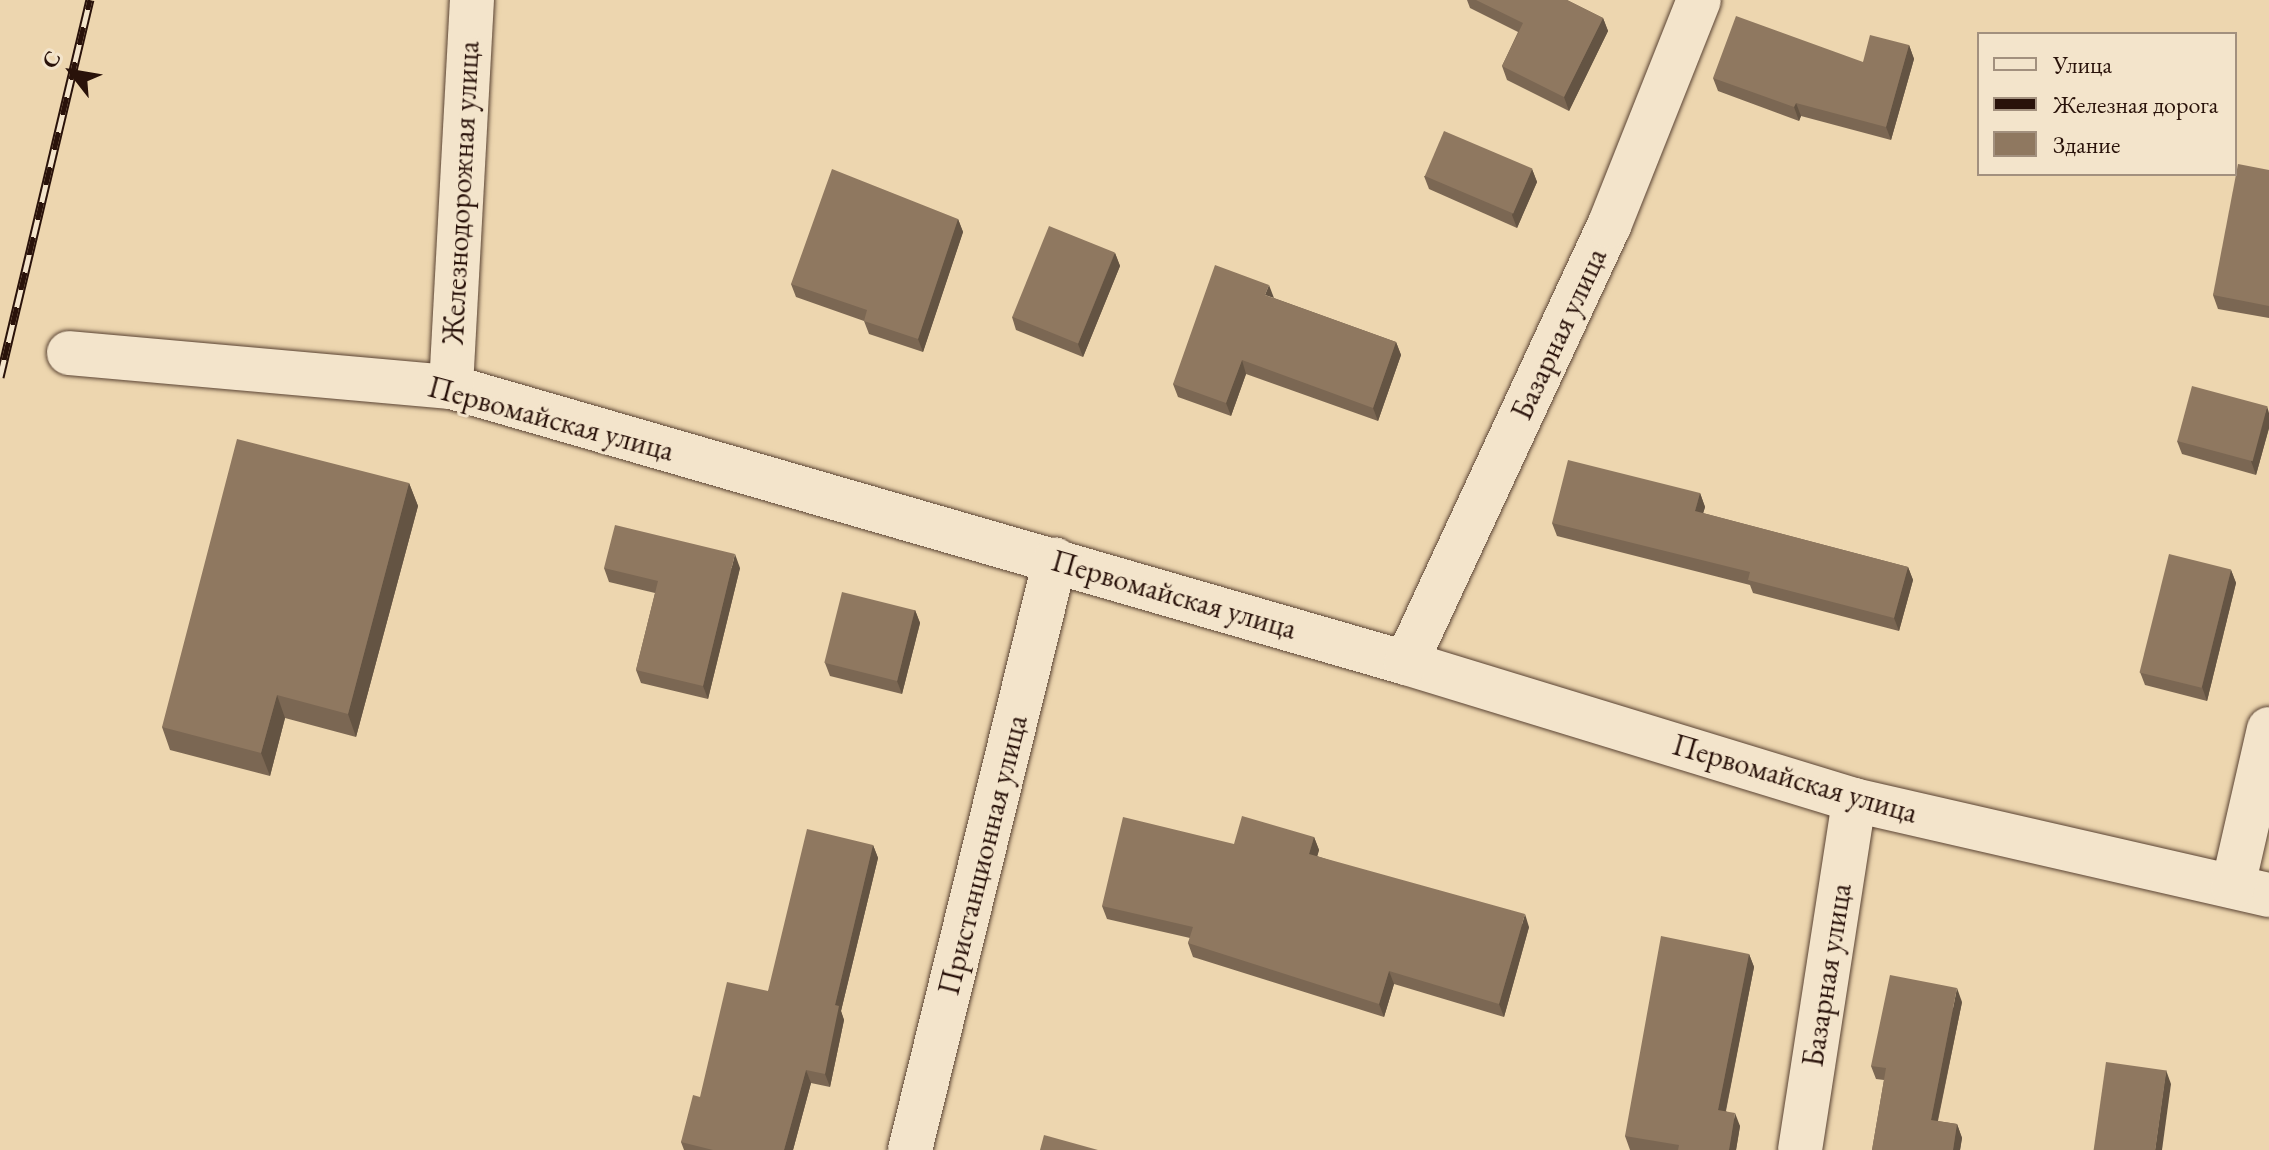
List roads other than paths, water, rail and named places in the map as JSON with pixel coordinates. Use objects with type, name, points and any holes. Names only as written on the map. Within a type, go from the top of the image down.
[{"type":"street","name":"Железнодорожная улица","points":[[451,387],[472,0]]},
{"type":"street","name":"Базарная улица","points":[[1406,663],[1609,226],[1699,0]]},
{"type":"street","name":"Первомайская улица","points":[[69,353],[451,387],[1406,663],[1854,800],[2251,891]]},
{"type":"street","name":"Пристанционная улица","points":[[910,1150],[1055,560]]},
{"type":"street","points":[[2251,891],[2269,729]]},
{"type":"street","name":"Базарная улица","points":[[1800,1150],[1854,800]]},
{"type":"railway","points":[[0,377],[90,0]]}]
